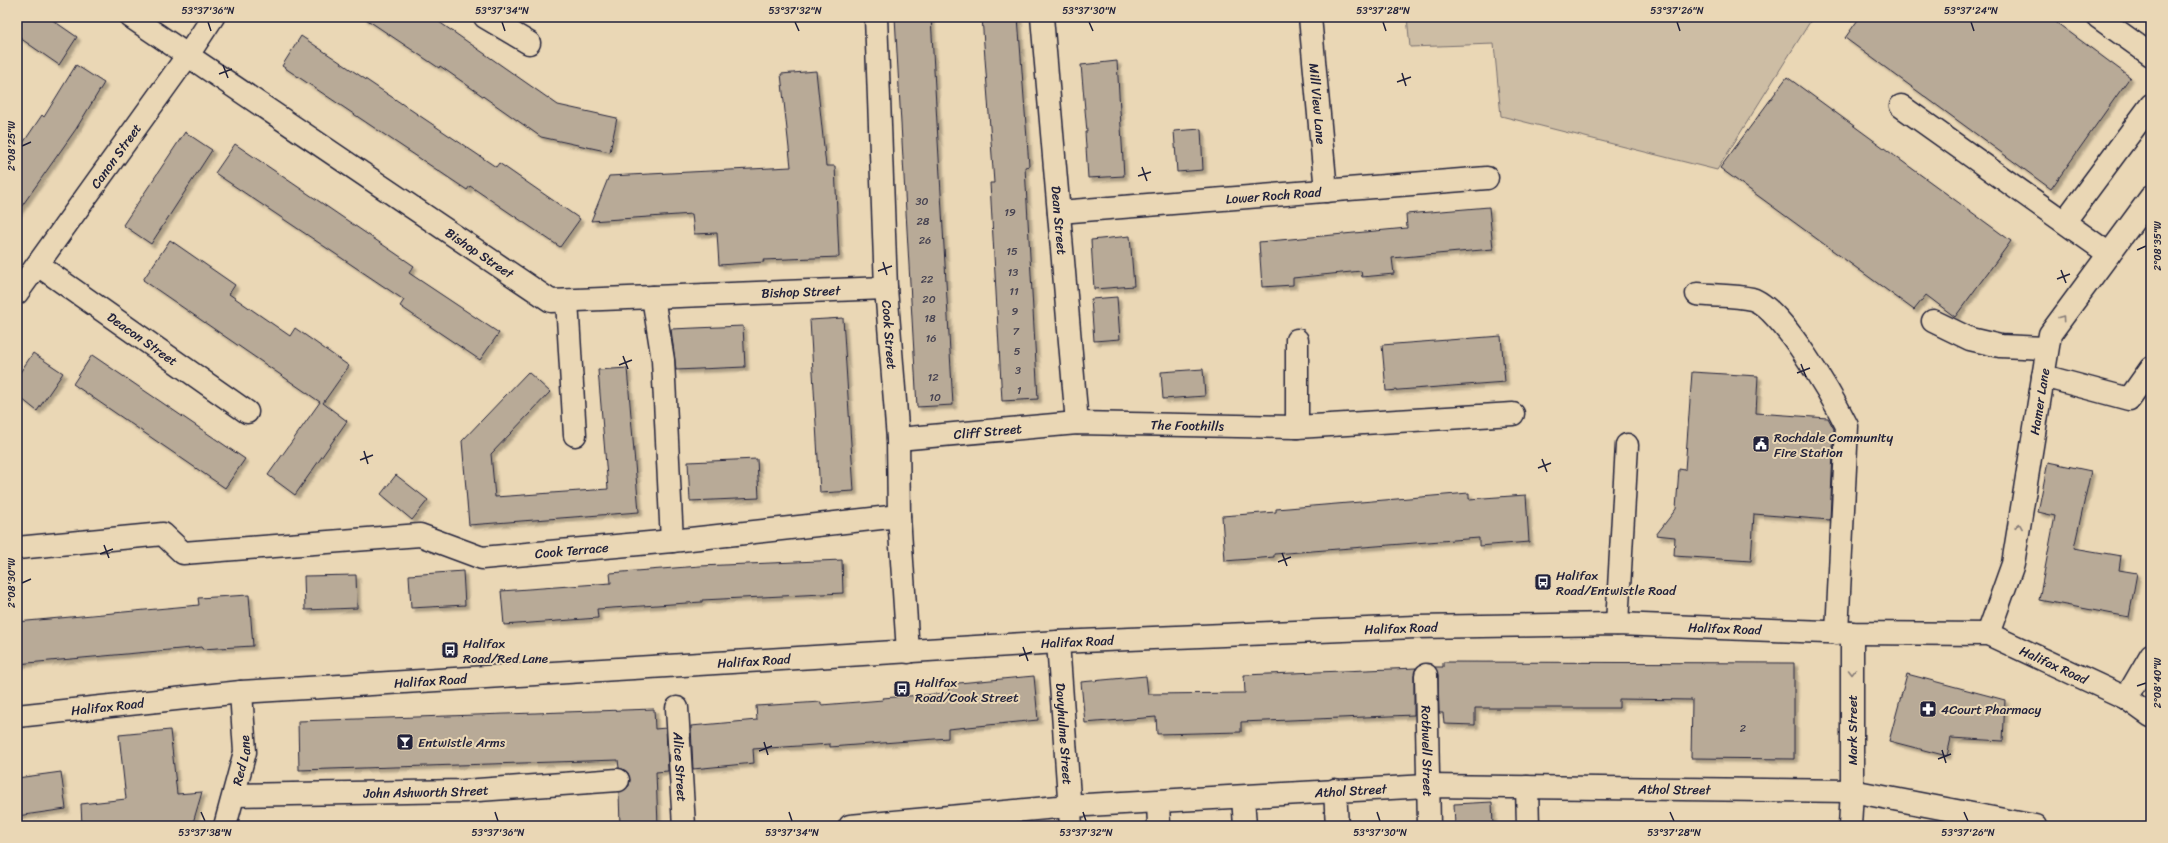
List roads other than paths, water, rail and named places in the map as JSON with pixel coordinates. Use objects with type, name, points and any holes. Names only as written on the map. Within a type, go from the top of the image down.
[{"type":"main road","name":"Bishop Street","points":[[131,17],[551,301],[886,288]]},
{"type":"main road","name":"Canon Street","points":[[17,293],[188,55],[213,17]]},
{"type":"main road","points":[[485,17],[529,43]]},
{"type":"main road","name":"Cook Street","points":[[876,17],[886,288],[898,439],[899,516],[908,652]]},
{"type":"main road","name":"Dean Street","points":[[1042,17],[1077,423]]},
{"type":"main road","name":"Mill View Lane","points":[[1310,17],[1326,191]]},
{"type":"main road","points":[[2098,17],[2151,55]]},
{"type":"main road","points":[[2064,221],[2151,105]]},
{"type":"main road","points":[[1901,106],[2109,254]]},
{"type":"main road","name":"Lower Roch Road","points":[[1059,212],[1487,178]]},
{"type":"main road","name":"Hamer Lane","points":[[1988,634],[2013,564],[2050,334],[2151,197]]},
{"type":"main road","name":"Deacon Street","points":[[38,265],[248,412]]},
{"type":"main road","name":"Mark Street","points":[[1697,294],[1753,299],[1780,320],[1834,399],[1847,426],[1844,633],[1852,791],[1850,826]]},
{"type":"main road","points":[[653,297],[663,360],[672,541]]},
{"type":"main road","points":[[566,301],[575,435]]},
{"type":"main road","points":[[1933,321],[1970,339],[2000,346],[2047,348]]},
{"type":"main road","points":[[1297,340],[1297,427]]},
{"type":"main road","points":[[2043,376],[2129,399],[2151,368]]},
{"type":"main road","name":"The Foothills","points":[[1077,423],[1297,427],[1513,414]]},
{"type":"main road","name":"Cliff Street","points":[[898,439],[1077,423]]},
{"type":"main road","points":[[1617,624],[1627,445]]},
{"type":"main road","name":"Cook Terrace","points":[[17,548],[163,534],[183,552],[420,535],[482,558],[672,541],[899,516]]},
{"type":"main road","name":"Halifax Road","points":[[17,716],[241,692],[1058,642],[1415,628],[1617,624],[1844,633],[1988,634],[2126,698],[2151,716]]},
{"type":"main road","name":"Davyhulme Street","points":[[1058,642],[1070,816]]},
{"type":"main road","points":[[2126,698],[2151,656]]},
{"type":"main road","name":"Rothwell Street","points":[[1426,675],[1427,786],[1429,826]]},
{"type":"main road","name":"Red Lane","points":[[226,826],[245,752],[241,692]]},
{"type":"main road","name":"Alice Street","points":[[677,708],[684,826]]},
{"type":"main road","name":"John Ashworth Street","points":[[235,795],[464,791],[618,780]]},
{"type":"main road","name":"Athol Street","points":[[850,826],[1070,816],[1158,802],[1335,790],[1427,786],[1852,791],[2023,825]]},
{"type":"main road","points":[[1527,787],[1528,826]]},
{"type":"main road","points":[[1335,790],[1337,826]]},
{"type":"main road","points":[[1243,797],[1245,826]]},
{"type":"main road","points":[[1158,802],[1159,826]]},
{"type":"place","name":"Rochdale Community Fire Station","points":[[1761,444]]},
{"type":"place","name":"Halifax Road/Entwistle Road","points":[[1543,582]]},
{"type":"place","name":"Halifax Road/Red Lane","points":[[450,650]]},
{"type":"place","name":"Halifax Road/Cook Street","points":[[902,689]]},
{"type":"place","name":"4Court Pharmacy","points":[[1928,709]]},
{"type":"place","name":"Entwistle Arms","points":[[405,742]]}]
